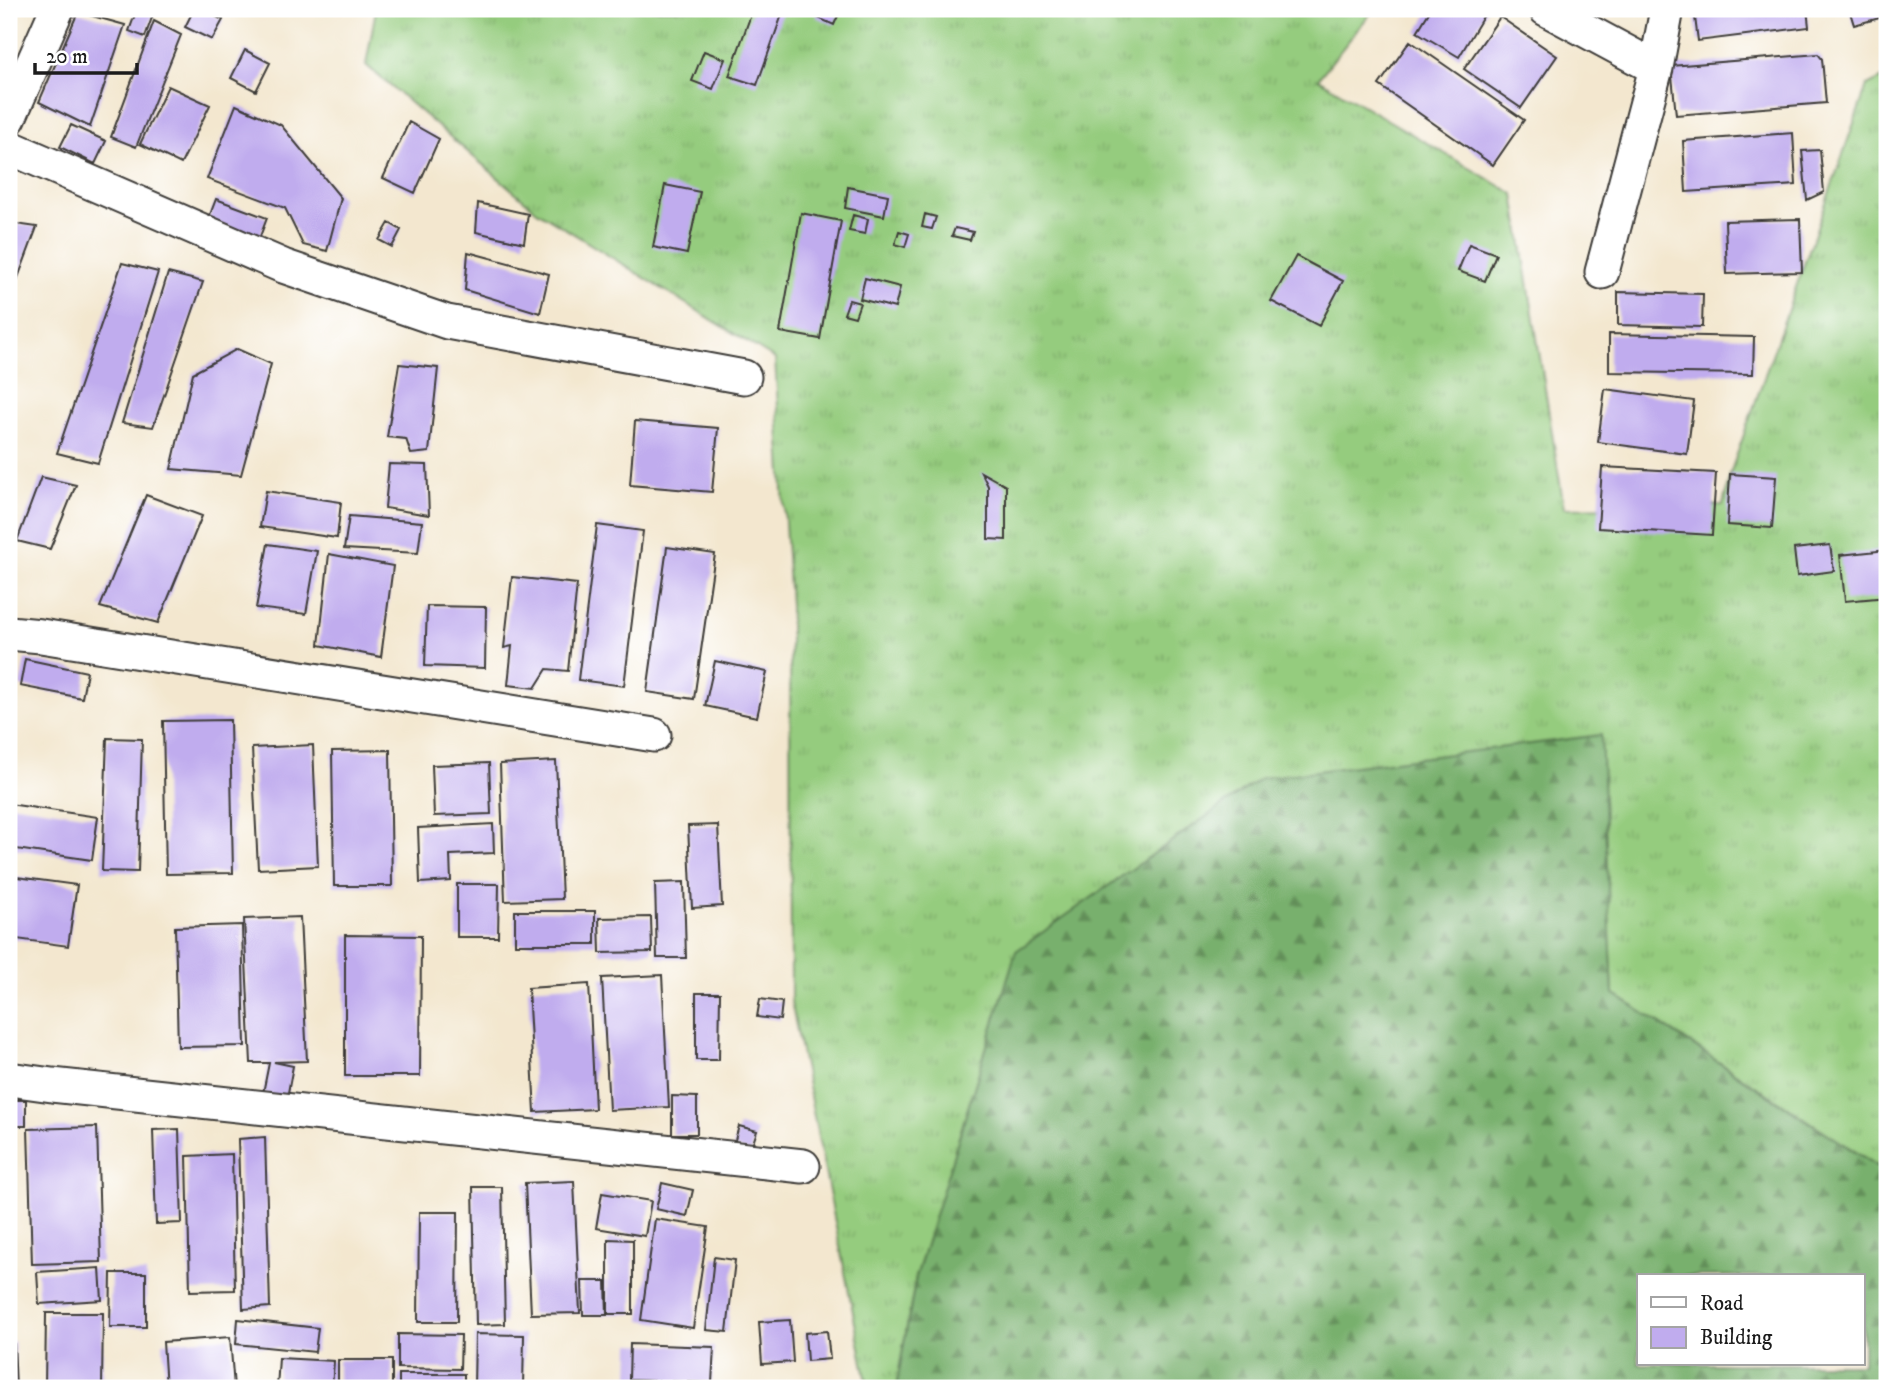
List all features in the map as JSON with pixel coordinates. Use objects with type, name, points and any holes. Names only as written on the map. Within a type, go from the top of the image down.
[{"type":"street","points":[[9,118],[57,9]]},
{"type":"street","points":[[1546,9],[1656,68]]},
{"type":"street","points":[[1602,272],[1656,68],[1667,9]]},
{"type":"street","points":[[9,146],[283,267],[447,322],[744,377]]},
{"type":"street","points":[[9,633],[654,735]]},
{"type":"street","points":[[9,1079],[803,1166]]},
{"type":"green space","points":[[376,9],[1374,9],[1318,79],[1514,194],[1564,508],[1723,505],[1730,474],[1867,86],[1887,76],[1887,1172],[1613,993],[1600,735],[916,1276],[896,1388],[868,1388],[791,1001],[790,605],[775,359],[537,211],[366,65]]},
{"type":"green space","points":[[1601,735],[1613,993],[1887,1173],[1887,1388],[896,1388],[916,1277],[1016,951],[1261,778]]},
{"type":"building","points":[[137,9],[155,9],[145,37],[129,31]]},
{"type":"building","points":[[194,9],[201,9],[223,20],[212,40],[185,27]]},
{"type":"building","points":[[753,9],[784,9],[757,85],[729,76]]},
{"type":"building","points":[[819,9],[841,9],[834,25],[816,17]]},
{"type":"building","points":[[1431,9],[1487,10],[1459,57],[1417,32]]},
{"type":"building","points":[[1694,9],[1807,9],[1809,27],[1698,41]]},
{"type":"building","points":[[1849,9],[1887,9],[1887,16],[1854,25]]},
{"type":"building","points":[[78,12],[125,25],[90,127],[39,102]]},
{"type":"building","points":[[1500,17],[1557,56],[1521,108],[1464,69]]},
{"type":"building","points":[[154,21],[181,35],[136,147],[111,137]]},
{"type":"building","points":[[1410,41],[1524,120],[1493,165],[1379,85]]},
{"type":"building","points":[[245,50],[270,63],[256,91],[231,78]]},
{"type":"building","points":[[704,51],[725,59],[713,89],[692,81]]},
{"type":"building","points":[[1818,54],[1822,59],[1826,103],[1676,115],[1671,66]]},
{"type":"building","points":[[168,86],[210,105],[181,164],[140,144]]},
{"type":"building","points":[[236,105],[281,125],[341,198],[327,251],[303,245],[285,208],[207,179]]},
{"type":"building","points":[[409,122],[439,139],[415,193],[383,178]]},
{"type":"building","points":[[71,125],[106,141],[95,164],[60,147]]},
{"type":"building","points":[[1793,133],[1796,185],[1686,192],[1683,141]]},
{"type":"building","points":[[1820,150],[1824,192],[1807,200],[1802,151]]},
{"type":"building","points":[[665,185],[700,192],[687,254],[653,247]]},
{"type":"building","points":[[848,187],[888,195],[884,216],[845,208]]},
{"type":"building","points":[[216,199],[267,218],[259,239],[208,220]]},
{"type":"building","points":[[478,203],[528,214],[524,243],[476,232]]},
{"type":"building","points":[[801,213],[841,221],[820,339],[780,332]]},
{"type":"building","points":[[925,214],[936,217],[932,229],[922,227]]},
{"type":"building","points":[[853,215],[868,219],[865,234],[849,231]]},
{"type":"building","points":[[1800,219],[1802,272],[1727,274],[1725,221]]},
{"type":"building","points":[[9,223],[37,227],[9,302]]},
{"type":"building","points":[[389,223],[401,230],[392,247],[379,240]]},
{"type":"building","points":[[955,228],[973,232],[970,240],[952,236]]},
{"type":"building","points":[[899,231],[909,234],[905,247],[895,244]]},
{"type":"building","points":[[1469,244],[1496,254],[1485,281],[1458,271]]},
{"type":"building","points":[[468,252],[549,274],[540,313],[465,290]]},
{"type":"building","points":[[1296,256],[1343,281],[1319,326],[1271,301]]},
{"type":"building","points":[[122,263],[158,272],[98,463],[57,453]]},
{"type":"building","points":[[168,273],[203,282],[153,427],[122,423]]},
{"type":"building","points":[[865,278],[900,287],[895,308],[860,299]]},
{"type":"building","points":[[1618,292],[1703,294],[1702,327],[1618,325]]},
{"type":"building","points":[[849,300],[860,303],[855,317],[844,314]]},
{"type":"building","points":[[1609,334],[1754,337],[1753,374],[1609,372]]},
{"type":"building","points":[[237,349],[271,364],[241,475],[171,469],[193,373]]},
{"type":"building","points":[[399,364],[438,368],[429,452],[411,454],[406,439],[387,437]]},
{"type":"building","points":[[1605,389],[1694,401],[1687,454],[1598,442]]},
{"type":"building","points":[[635,421],[718,428],[712,492],[630,485]]},
{"type":"building","points":[[389,464],[427,465],[429,515],[385,508]]},
{"type":"building","points":[[1602,467],[1716,473],[1712,535],[1598,528]]},
{"type":"building","points":[[981,472],[1006,486],[1006,540],[988,539],[988,486]]},
{"type":"building","points":[[1730,474],[1776,477],[1772,528],[1727,525]]},
{"type":"building","points":[[41,477],[76,485],[50,549],[17,541]]},
{"type":"building","points":[[266,491],[341,502],[337,538],[260,527]]},
{"type":"building","points":[[146,495],[202,516],[158,623],[100,607]]},
{"type":"building","points":[[349,516],[422,522],[418,553],[344,549]]},
{"type":"building","points":[[597,525],[643,531],[624,686],[578,680]]},
{"type":"building","points":[[268,544],[317,551],[306,614],[256,608]]},
{"type":"building","points":[[1830,545],[1834,571],[1797,576],[1794,549]]},
{"type":"building","points":[[667,547],[715,554],[694,699],[647,692]]},
{"type":"building","points":[[1887,550],[1887,597],[1845,601],[1840,555]]},
{"type":"building","points":[[329,554],[393,566],[381,657],[319,645]]},
{"type":"building","points":[[512,577],[577,584],[568,671],[547,669],[535,688],[508,685],[512,646],[504,648]]},
{"type":"building","points":[[427,606],[486,607],[485,668],[425,666]]},
{"type":"building","points":[[25,659],[87,672],[82,698],[20,686]]},
{"type":"building","points":[[715,661],[767,672],[757,717],[705,706]]},
{"type":"building","points":[[230,720],[233,873],[166,874],[163,721]]},
{"type":"building","points":[[107,738],[142,739],[138,872],[102,871]]},
{"type":"building","points":[[313,745],[318,866],[258,869],[252,748]]},
{"type":"building","points":[[390,750],[392,886],[334,886],[332,751]]},
{"type":"building","points":[[556,761],[562,899],[505,901],[500,764]]},
{"type":"building","points":[[489,763],[491,814],[434,816],[432,765]]},
{"type":"building","points":[[9,804],[98,817],[92,860],[9,848]]},
{"type":"building","points":[[493,824],[494,853],[450,855],[451,881],[420,883],[418,828]]},
{"type":"building","points":[[718,825],[722,906],[692,908],[688,826]]},
{"type":"building","points":[[9,876],[77,885],[68,946],[9,938]]},
{"type":"building","points":[[684,882],[686,958],[657,958],[655,883]]},
{"type":"building","points":[[457,884],[499,884],[498,937],[457,937]]},
{"type":"building","points":[[515,911],[595,911],[595,944],[515,944]]},
{"type":"building","points":[[300,917],[307,1061],[274,1062],[293,1066],[287,1098],[263,1093],[269,1063],[251,1063],[244,919]]},
{"type":"building","points":[[651,917],[652,952],[600,953],[599,918]]},
{"type":"building","points":[[242,925],[245,1046],[178,1047],[175,927]]},
{"type":"building","points":[[345,935],[421,936],[420,1076],[345,1076]]},
{"type":"building","points":[[662,975],[669,1107],[609,1110],[602,978]]},
{"type":"building","points":[[589,984],[595,1109],[535,1112],[528,988]]},
{"type":"building","points":[[696,993],[720,993],[719,1060],[696,1060]]},
{"type":"building","points":[[760,999],[782,1002],[780,1020],[757,1017]]},
{"type":"building","points":[[672,1096],[697,1097],[697,1134],[672,1134]]},
{"type":"building","points":[[9,1100],[26,1100],[26,1126],[9,1126]]},
{"type":"building","points":[[739,1126],[757,1131],[750,1152],[733,1147]]},
{"type":"building","points":[[97,1127],[101,1262],[32,1264],[28,1129]]},
{"type":"building","points":[[179,1129],[182,1223],[156,1224],[153,1130]]},
{"type":"building","points":[[265,1137],[270,1307],[243,1309],[238,1139]]},
{"type":"building","points":[[232,1154],[235,1290],[190,1291],[187,1156]]},
{"type":"building","points":[[574,1181],[580,1313],[531,1314],[525,1183]]},
{"type":"building","points":[[662,1183],[693,1190],[687,1216],[656,1209]]},
{"type":"building","points":[[473,1187],[502,1187],[505,1324],[476,1325]]},
{"type":"building","points":[[602,1193],[651,1201],[645,1236],[596,1228]]},
{"type":"building","points":[[419,1212],[458,1212],[457,1322],[418,1322]]},
{"type":"building","points":[[655,1219],[708,1227],[693,1328],[641,1320]]},
{"type":"building","points":[[608,1239],[633,1240],[633,1314],[608,1314]]},
{"type":"building","points":[[714,1257],[735,1260],[727,1332],[706,1330]]},
{"type":"building","points":[[100,1268],[102,1300],[39,1304],[37,1272]]},
{"type":"building","points":[[111,1273],[146,1273],[146,1327],[110,1327]]},
{"type":"building","points":[[582,1281],[606,1281],[607,1315],[583,1315]]},
{"type":"building","points":[[46,1313],[103,1313],[102,1388],[45,1388]]},
{"type":"building","points":[[238,1319],[318,1328],[315,1352],[236,1344]]},
{"type":"building","points":[[790,1320],[793,1362],[762,1364],[759,1322]]},
{"type":"building","points":[[827,1331],[830,1359],[807,1361],[805,1333]]},
{"type":"building","points":[[398,1334],[461,1335],[460,1369],[398,1368]]},
{"type":"building","points":[[475,1334],[524,1335],[523,1388],[474,1388]]},
{"type":"building","points":[[230,1337],[234,1388],[166,1388],[163,1342]]},
{"type":"building","points":[[14,1341],[16,1388],[9,1388],[9,1342]]},
{"type":"building","points":[[630,1344],[714,1347],[712,1383],[629,1380]]},
{"type":"building","points":[[279,1358],[334,1361],[332,1388],[277,1388]]},
{"type":"building","points":[[338,1360],[392,1360],[392,1388],[338,1388]]},
{"type":"building","points":[[399,1374],[464,1374],[464,1388],[399,1388]]}]
